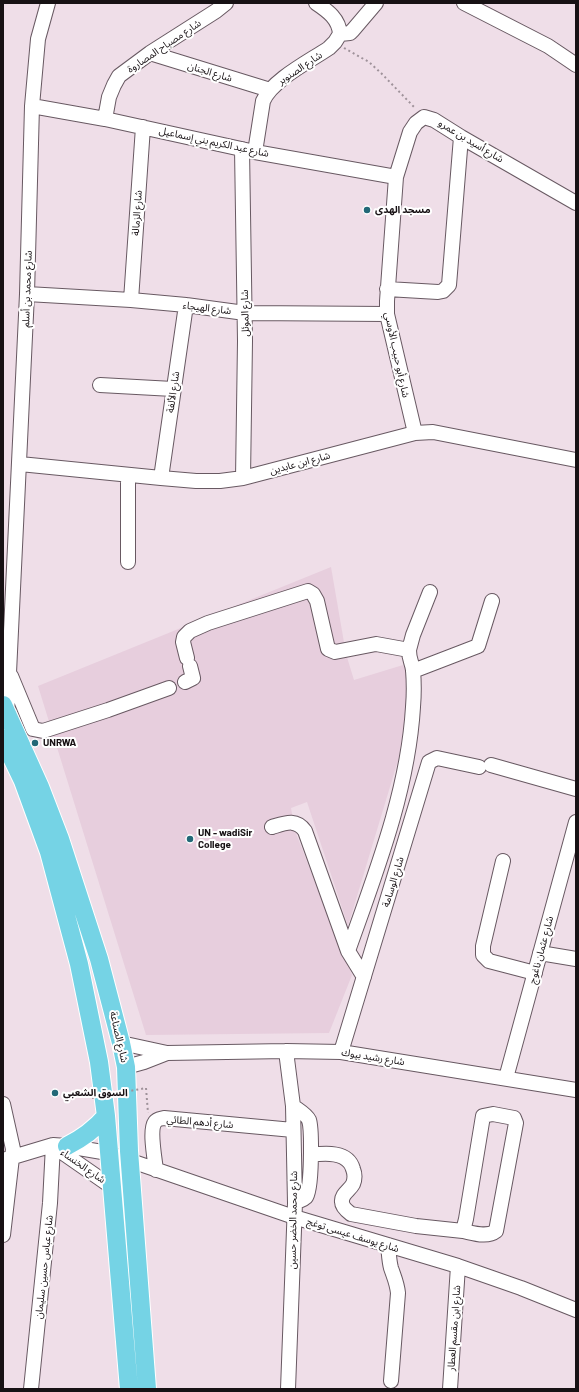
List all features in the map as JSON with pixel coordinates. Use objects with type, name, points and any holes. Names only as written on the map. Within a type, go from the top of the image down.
[{"type":"main road","name":"شارع الصناعة","points":[[5,710],[40,787],[60,839],[99,959],[121,1043],[126,1067],[130,1160],[147,1389]]},
{"type":"main road","points":[[3,738],[22,781],[49,852],[79,964],[99,1062],[106,1116],[128,1389]]},
{"type":"main road","points":[[60,1146],[89,1133],[106,1116]]},
{"type":"street","name":"شارع محمد بن أسلم","points":[[5,710],[10,672],[8,580],[20,464],[28,294],[32,106],[38,39],[48,3]]},
{"type":"street","name":"شارع مصباح المصاروة","points":[[105,119],[109,97],[119,76],[150,53],[226,3]]},
{"type":"street","points":[[316,3],[335,18],[340,27],[338,38]]},
{"type":"street","name":"شارع الصنوبر","points":[[248,151],[264,101],[270,90],[277,83],[329,48],[338,38],[354,30],[376,3]]},
{"type":"street","points":[[464,3],[548,46],[576,65]]},
{"type":"street","name":"شارع الجنان","points":[[150,53],[270,90]]},
{"type":"street","name":"شارع عبد الكريم بني إسماعيل","points":[[32,106],[105,119],[248,151],[396,177]]},
{"type":"street","name":"شارع أسيد بن عمرو","points":[[424,117],[434,120],[576,203]]},
{"type":"street","name":"شارع أبو حبيب الأوسي","points":[[415,433],[387,314],[387,290],[396,177],[410,132],[416,123],[424,117]]},
{"type":"street","name":"شارع الزمالة","points":[[130,300],[143,127]]},
{"type":"street","points":[[387,290],[438,292],[449,285],[461,137]]},
{"type":"street","name":"شارع الموئل","points":[[243,478],[248,151]]},
{"type":"street","name":"شارع الهيجاء","points":[[28,294],[130,300],[245,312],[387,314]]},
{"type":"street","name":"شارع الألفة","points":[[162,478],[173,388],[186,305]]},
{"type":"street","points":[[100,385],[173,388]]},
{"type":"street","name":"شارع ابن عابدين","points":[[20,464],[162,478],[220,481],[243,478],[415,433],[425,432],[440,432],[576,460]]},
{"type":"street","points":[[128,475],[128,562]]},
{"type":"street","points":[[185,682],[193,678],[183,642],[184,638],[190,631],[208,623],[308,591],[313,594],[317,601],[328,649],[335,652],[376,644],[409,650]]},
{"type":"street","points":[[348,950],[380,860],[402,782],[414,706],[413,671],[409,661],[409,650],[413,635],[430,592]]},
{"type":"street","points":[[413,671],[478,646],[492,601]]},
{"type":"street","points":[[10,672],[33,729],[43,731],[169,688]]},
{"type":"street","name":"شارع الوسامة","points":[[341,1052],[429,762],[436,758],[485,766],[576,789]]},
{"type":"street","points":[[272,827],[291,822],[300,825],[305,831],[348,950],[364,977]]},
{"type":"street","name":"شارع عثمان ناغوج","points":[[506,1078],[540,953],[574,838],[576,822]]},
{"type":"street","points":[[503,861],[483,946],[484,955],[489,961],[535,973]]},
{"type":"street","points":[[540,953],[576,959]]},
{"type":"street","name":"شارع رشيد بيوك","points":[[121,1043],[167,1053],[286,1051],[341,1052],[576,1090]]},
{"type":"street","name":"شارع محمد الخضر حسين","points":[[286,1051],[293,1106],[294,1210],[288,1389]]},
{"type":"street","name":"شارع رشيد بيوك","points":[[126,1067],[167,1053]]},
{"type":"street","points":[[3,1104],[13,1149],[7,1159],[3,1235]]},
{"type":"street","points":[[293,1106],[306,1116],[310,1122],[311,1155],[309,1190],[306,1197],[294,1210]]},
{"type":"street","points":[[311,1155],[324,1153],[338,1155],[351,1162],[355,1177],[353,1184],[342,1198],[344,1208],[350,1214],[416,1226],[486,1235],[492,1234],[496,1231],[516,1124],[514,1118],[493,1114],[483,1116],[463,1231]]},
{"type":"street","name":"شارع أدهم الطائي","points":[[156,1170],[153,1136],[155,1122],[159,1119],[164,1118],[293,1130]]},
{"type":"street","name":"شارع الخنساء","points":[[7,1159],[60,1146],[108,1153],[130,1160]]},
{"type":"street","name":"شارع الخنساء","points":[[60,1146],[112,1187]]},
{"type":"street","name":"شارع عباس حسين سليمان","points":[[31,1389],[50,1203],[60,1146]]},
{"type":"street","name":"شارع يوسف عيسى توغج","points":[[130,1160],[156,1170],[294,1210],[388,1245],[458,1266],[522,1288],[576,1310]]},
{"type":"street","points":[[388,1245],[391,1268],[397,1283],[398,1292],[391,1381]]},
{"type":"street","name":"شارع ابن مقسم العطار","points":[[450,1389],[458,1266]]},
{"type":"path","points":[[338,38],[373,66],[424,117]]},
{"type":"path","points":[[92,1098],[146,1088],[148,1114]]},
{"type":"shaded area","points":[[331,567],[346,654],[354,680],[403,665],[411,680],[399,757],[348,926],[307,802],[291,808],[295,831],[352,975],[329,1033],[146,1035],[38,686]]},
{"type":"place","name":"مسجد الهدى","points":[[367,210]]},
{"type":"place","name":"UNRWA","points":[[35,743]]},
{"type":"place","name":"UN - wadiSir College","points":[[190,839]]},
{"type":"place","name":"السوق الشعبي","points":[[55,1093]]}]
